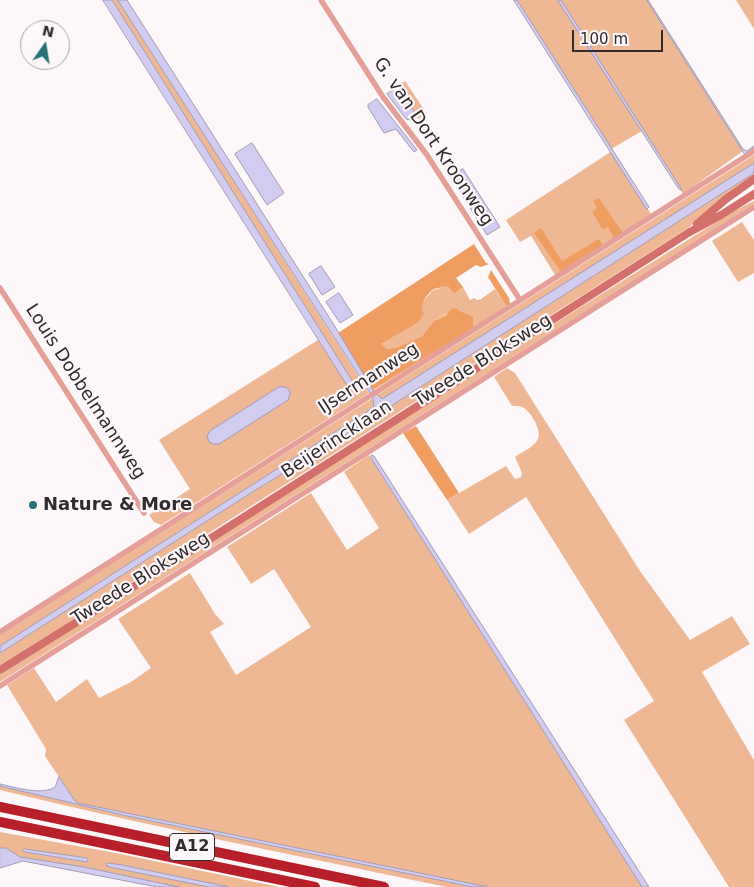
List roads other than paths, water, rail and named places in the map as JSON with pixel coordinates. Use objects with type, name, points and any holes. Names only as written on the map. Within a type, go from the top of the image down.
[{"type":"highway","name":"A12","points":[[0,807],[384,887]]},
{"type":"highway","name":"A12","points":[[0,822],[315,887]]},
{"type":"main road","name":"Beijerincklaan","points":[[688,232],[726,199],[754,179]]},
{"type":"main road","name":"Beijerincklaan","points":[[0,670],[216,535],[688,232],[721,215],[754,194]]},
{"type":"street","name":"G. van Dort Kroonweg","points":[[321,0],[383,97],[427,155],[520,300]]},
{"type":"street","name":"IJsermanweg","points":[[0,632],[754,151]]},
{"type":"street","name":"Tweede Bloksweg","points":[[0,686],[754,207]]},
{"type":"street","name":"Louis Dobbelmannweg","points":[[0,288],[144,513]]},
{"type":"place","name":"Nature & More","points":[[33,505]]}]
